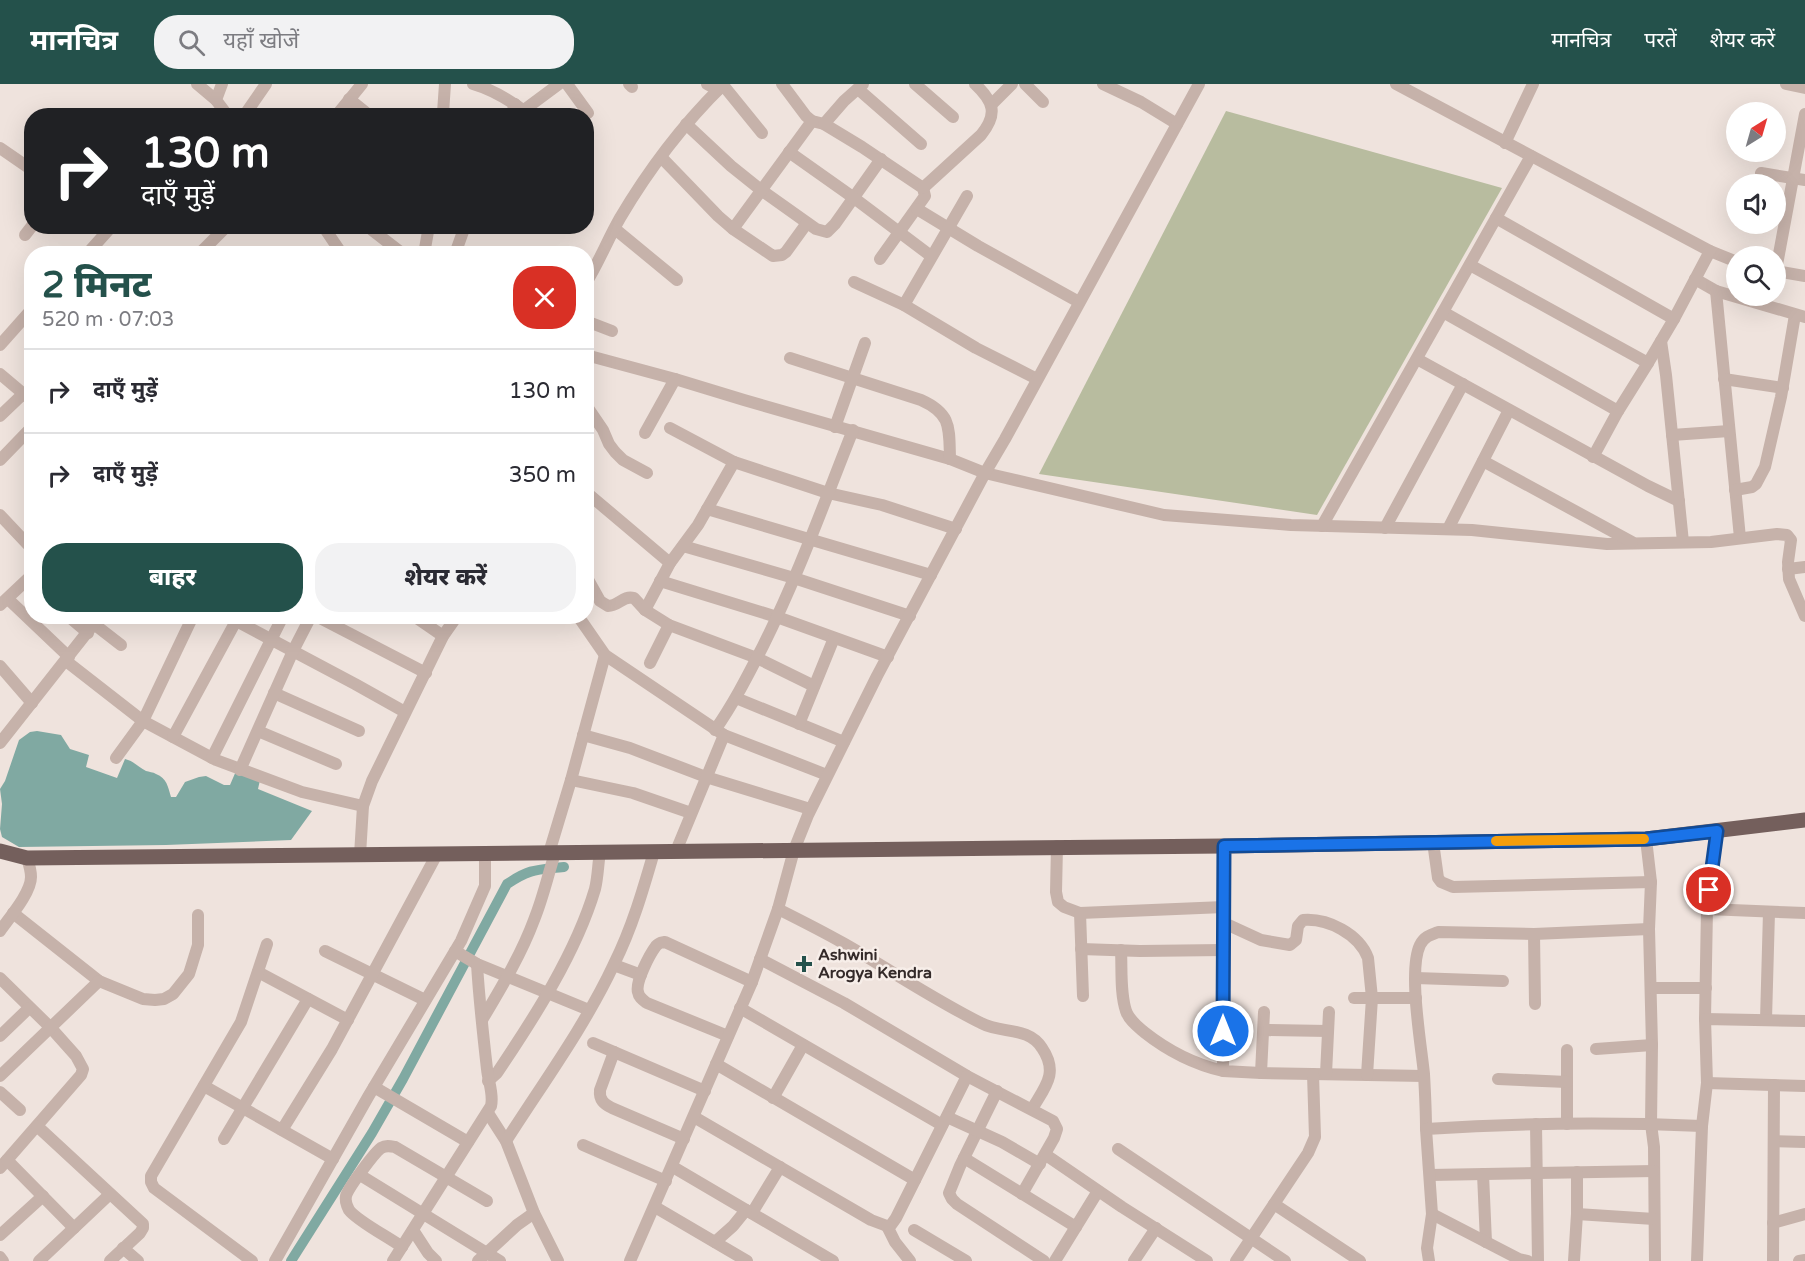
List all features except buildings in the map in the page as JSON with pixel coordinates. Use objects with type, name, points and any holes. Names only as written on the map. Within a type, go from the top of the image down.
[{"type":"main road","points":[[0,851],[27,858],[485,853],[552,857],[600,852],[1646,839],[1805,820]]},
{"type":"street","points":[[197,84],[217,108]]},
{"type":"street","points":[[219,108],[222,84]]},
{"type":"street","points":[[250,108],[266,84]]},
{"type":"street","points":[[342,108],[362,84]]},
{"type":"street","points":[[445,108],[446,84]]},
{"type":"street","points":[[473,84],[494,91],[516,108]]},
{"type":"street","points":[[524,108],[559,84]]},
{"type":"street","points":[[567,84],[584,108]]},
{"type":"street","points":[[782,84],[806,116],[881,159],[923,188],[925,196],[880,259]]},
{"type":"street","points":[[915,84],[953,117]]},
{"type":"street","points":[[923,188],[985,131],[993,116],[986,94],[975,84]]},
{"type":"street","points":[[991,105],[1012,84]]},
{"type":"street","points":[[1025,84],[1043,102]]},
{"type":"street","points":[[1103,84],[1141,102],[1177,124]]},
{"type":"street","points":[[630,1261],[752,982],[778,909],[794,850],[810,810],[985,473],[1199,84]]},
{"type":"street","points":[[1396,84],[1726,258]]},
{"type":"street","points":[[1505,142],[1533,84]]},
{"type":"street","points":[[1786,84],[1805,88]]},
{"type":"street","points":[[594,268],[620,219],[661,157],[718,86],[762,133]]},
{"type":"street","points":[[733,229],[789,152],[818,122],[861,86],[921,144]]},
{"type":"street","points":[[349,99],[360,108]]},
{"type":"street","points":[[1782,246],[1799,179],[1805,114]]},
{"type":"street","points":[[686,124],[730,166],[761,190],[816,229],[827,231],[854,198],[881,159]]},
{"type":"street","points":[[0,148],[24,164]]},
{"type":"street","points":[[789,152],[931,256]]},
{"type":"street","points":[[1322,526],[1530,156]]},
{"type":"street","points":[[661,157],[718,216],[765,252],[777,256],[786,252],[807,223]]},
{"type":"street","points":[[1761,173],[1799,179]]},
{"type":"street","points":[[904,305],[968,196]]},
{"type":"street","points":[[917,209],[1079,302]]},
{"type":"street","points":[[1496,218],[1674,319]]},
{"type":"street","points":[[615,229],[677,280]]},
{"type":"street","points":[[94,246],[105,234]]},
{"type":"street","points":[[208,246],[219,234]]},
{"type":"street","points":[[377,234],[393,246]]},
{"type":"street","points":[[1593,456],[1674,319],[1710,251]]},
{"type":"street","points":[[1470,265],[1648,363]]},
{"type":"street","points":[[1786,272],[1805,276]]},
{"type":"street","points":[[1695,279],[1716,291],[1800,316],[1762,474],[1752,487],[1735,490]]},
{"type":"street","points":[[854,282],[904,305],[976,348],[1037,379]]},
{"type":"street","points":[[1716,291],[1740,538]]},
{"type":"street","points":[[1443,312],[1618,411]]},
{"type":"street","points":[[1,341],[24,317]]},
{"type":"street","points":[[594,324],[612,331]]},
{"type":"street","points":[[1661,341],[1683,542]]},
{"type":"street","points":[[835,427],[865,343]]},
{"type":"street","points":[[594,357],[835,427],[853,430],[950,459],[985,473],[1164,515],[1291,525],[1472,530],[1607,544],[1711,542],[1777,534],[1787,536],[1792,544],[1788,569],[1789,579],[1805,616]]},
{"type":"street","points":[[790,358],[935,406],[945,419],[949,433],[950,459]]},
{"type":"street","points":[[1417,359],[1679,501]]},
{"type":"street","points":[[0,374],[24,395]]},
{"type":"street","points":[[645,433],[675,379]]},
{"type":"street","points":[[1724,379],[1783,388]]},
{"type":"street","points":[[1385,528],[1463,384]]},
{"type":"street","points":[[0,416],[24,400]]},
{"type":"street","points":[[1448,529],[1509,410]]},
{"type":"street","points":[[594,417],[615,452],[623,460],[646,473]]},
{"type":"street","points":[[670,428],[734,462],[956,529]]},
{"type":"street","points":[[676,851],[706,777],[720,733],[777,617],[811,540],[853,430]]},
{"type":"street","points":[[1672,435],[1729,431]]},
{"type":"street","points":[[0,460],[24,435]]},
{"type":"street","points":[[1483,461],[1633,542]]},
{"type":"street","points":[[645,610],[670,563],[707,509],[734,462]]},
{"type":"street","points":[[594,499],[670,563]]},
{"type":"street","points":[[707,509],[932,575]]},
{"type":"street","points":[[0,515],[24,540]]},
{"type":"street","points":[[683,546],[794,578],[910,616]]},
{"type":"street","points":[[1788,569],[1805,567]]},
{"type":"street","points":[[660,581],[777,617],[888,657]]},
{"type":"street","points":[[24,585],[4,602],[24,620]]},
{"type":"street","points":[[594,589],[603,604],[613,606],[630,597],[634,598],[645,610],[669,625],[757,658],[814,686]]},
{"type":"street","points":[[29,624],[143,721],[212,758],[240,770],[302,792],[363,806]]},
{"type":"street","points":[[0,744],[94,624],[120,645]]},
{"type":"street","points":[[117,758],[143,721],[189,624]]},
{"type":"street","points":[[174,737],[229,624]]},
{"type":"street","points":[[240,624],[405,712]]},
{"type":"street","points":[[212,758],[279,624]]},
{"type":"street","points":[[240,770],[307,624]]},
{"type":"street","points":[[331,624],[426,673]]},
{"type":"street","points":[[426,624],[443,636]]},
{"type":"street","points":[[360,855],[363,806],[372,781],[443,636],[451,624]]},
{"type":"street","points":[[584,624],[605,655],[720,733],[827,775]]},
{"type":"street","points":[[650,663],[669,625]]},
{"type":"street","points":[[799,724],[834,638]]},
{"type":"street","points":[[482,1020],[534,922],[548,880],[571,780],[605,655]]},
{"type":"street","points":[[0,666],[32,703]]},
{"type":"street","points":[[274,693],[359,731]]},
{"type":"street","points":[[736,698],[844,742]]},
{"type":"street","points":[[258,731],[336,764]]},
{"type":"street","points":[[583,735],[630,748],[706,777],[810,810]]},
{"type":"street","points":[[571,780],[633,793],[691,813]]},
{"type":"street","points":[[1697,1261],[1702,1126],[1707,1083],[1705,1018],[1707,909],[1717,831]]},
{"type":"street","points":[[1646,839],[1651,882],[1649,929],[1651,1124],[1654,1147],[1655,1261]]},
{"type":"street","points":[[1433,842],[1438,878],[1441,882],[1453,887],[1651,882]]},
{"type":"street","points":[[1057,846],[1056,892],[1058,902],[1080,913],[1224,908]]},
{"type":"street","points":[[1223,1071],[1224,846]]},
{"type":"street","points":[[488,1081],[501,1068],[548,993],[584,922],[595,886],[600,852]]},
{"type":"street","points":[[506,1141],[589,1010],[614,965],[635,916],[654,852]]},
{"type":"street","points":[[275,1261],[374,1087],[457,953],[485,886],[485,853]]},
{"type":"street","points":[[282,1131],[332,1049],[437,854]]},
{"type":"street","points":[[0,931],[24,895],[31,879],[27,858]]},
{"type":"street","points":[[778,909],[843,943],[984,1025],[1018,1031],[1037,1041],[1048,1058],[1051,1070],[1049,1079],[1032,1109]]},
{"type":"street","points":[[1707,909],[1805,913]]},
{"type":"street","points":[[1767,1020],[1769,912]]},
{"type":"street","points":[[13,913],[99,981],[143,999],[155,1000],[164,999],[173,994],[189,974],[198,945],[198,915]]},
{"type":"street","points":[[1080,913],[1083,996]]},
{"type":"street","points":[[1224,924],[1261,940],[1285,945],[1294,944],[1298,926],[1303,920],[1323,922],[1343,930],[1366,952],[1372,998],[1367,1075]]},
{"type":"street","points":[[1428,1261],[1432,1214],[1424,1076],[1416,998],[1419,946],[1426,937],[1438,932],[1534,934],[1649,929]]},
{"type":"street","points":[[1534,934],[1535,1004]]},
{"type":"street","points":[[728,1036],[647,1003],[640,998],[637,986],[641,975],[657,945],[665,942],[752,982]]},
{"type":"street","points":[[252,1261],[154,1188],[151,1176],[241,1022],[267,944]]},
{"type":"street","points":[[1081,948],[1223,950]]},
{"type":"street","points":[[1121,950],[1126,1012],[1131,1021],[1161,1046],[1187,1060],[1223,1071],[1424,1076]]},
{"type":"street","points":[[325,951],[426,1000]]},
{"type":"street","points":[[457,953],[589,1010]]},
{"type":"street","points":[[760,959],[844,1003],[967,1076],[1048,1117],[1056,1124],[1054,1138],[1022,1194]]},
{"type":"street","points":[[393,1261],[488,1113],[493,1099],[488,1081],[474,962]]},
{"type":"street","points":[[614,965],[641,975]]},
{"type":"street","points":[[258,972],[348,1020]]},
{"type":"street","points":[[0,978],[51,1028],[76,1056],[84,1069],[2,1164],[43,1196],[74,1228]]},
{"type":"street","points":[[1416,978],[1503,981]]},
{"type":"street","points":[[0,1076],[99,981]]},
{"type":"street","points":[[1651,988],[1706,988]]},
{"type":"street","points":[[1354,998],[1416,998]]},
{"type":"street","points":[[224,1139],[308,999]]},
{"type":"street","points":[[0,1036],[29,1008]]},
{"type":"street","points":[[740,1008],[803,1045],[945,1121],[978,1131],[1043,1159],[1208,1261]]},
{"type":"street","points":[[1261,1073],[1264,1012]]},
{"type":"street","points":[[1326,1074],[1329,1012]]},
{"type":"street","points":[[1705,1018],[1805,1021]]},
{"type":"street","points":[[1264,1030],[1328,1031]]},
{"type":"street","points":[[593,1043],[705,1091]]},
{"type":"street","points":[[773,1098],[803,1045]]},
{"type":"street","points":[[1596,1048],[1652,1046]]},
{"type":"street","points":[[1567,1050],[1567,1124]]},
{"type":"street","points":[[614,1052],[600,1090],[602,1101],[612,1108],[684,1139]]},
{"type":"street","points":[[716,1064],[915,1180]]},
{"type":"street","points":[[1236,1261],[1305,1158],[1315,1137],[1313,1074]]},
{"type":"street","points":[[887,1226],[896,1218],[967,1076]]},
{"type":"street","points":[[1498,1079],[1567,1082]]},
{"type":"street","points":[[1707,1083],[1805,1086]]},
{"type":"street","points":[[1773,1261],[1774,1085]]},
{"type":"street","points":[[204,1086],[333,1159]]},
{"type":"street","points":[[374,1087],[468,1142]]},
{"type":"street","points":[[997,1091],[949,1193],[951,1199],[1044,1261]]},
{"type":"street","points":[[0,1092],[20,1110]]},
{"type":"street","points":[[488,1113],[506,1141],[534,1213],[558,1261]]},
{"type":"street","points":[[694,1116],[871,1220],[887,1226],[895,1242],[910,1261]]},
{"type":"street","points":[[1426,1129],[1536,1124],[1702,1126]]},
{"type":"street","points":[[1536,1124],[1539,1261]]},
{"type":"street","points":[[37,1126],[143,1224],[142,1231],[110,1261]]},
{"type":"street","points":[[1774,1141],[1805,1142]]},
{"type":"street","points":[[583,1145],[666,1181]]},
{"type":"street","points":[[402,1247],[349,1210],[346,1197],[380,1148],[395,1147],[487,1201]]},
{"type":"street","points":[[1118,1149],[1285,1261]]},
{"type":"street","points":[[964,1158],[1076,1227]]},
{"type":"street","points":[[672,1167],[833,1261]]},
{"type":"street","points":[[715,1242],[749,1212],[780,1167]]},
{"type":"street","points":[[1430,1175],[1654,1171]]},
{"type":"street","points":[[1575,1261],[1577,1172]]},
{"type":"street","points":[[1482,1174],[1486,1242]]},
{"type":"street","points":[[360,1175],[423,1215],[482,1257],[500,1261]]},
{"type":"street","points":[[1055,1261],[1098,1191]]},
{"type":"street","points":[[39,1261],[110,1194]]},
{"type":"street","points":[[0,1235],[43,1196]]},
{"type":"street","points":[[1274,1204],[1360,1261]]},
{"type":"street","points":[[655,1207],[747,1261]]},
{"type":"street","points":[[482,1257],[517,1225],[534,1213]]},
{"type":"street","points":[[1432,1214],[1519,1259],[1528,1261]]},
{"type":"street","points":[[1577,1214],[1654,1219]]},
{"type":"street","points":[[1773,1223],[1805,1214]]},
{"type":"street","points":[[1135,1261],[1156,1228]]},
{"type":"street","points":[[413,1230],[436,1261]]},
{"type":"street","points":[[914,1230],[966,1261]]},
{"type":"street","points":[[123,1248],[138,1261]]},
{"type":"street","points":[[0,1257],[3,1261]]},
{"type":"street","points":[[1799,1261],[1805,1260]]},
{"type":"green space","points":[[1226,111],[1502,188],[1317,515],[1039,474]]},
{"type":"water","points":[[30,732],[61,735],[70,749],[89,755],[86,767],[117,778],[125,759],[131,761],[163,778],[171,797],[176,797],[185,782],[199,777],[206,776],[224,785],[230,785],[236,771],[260,780],[258,789],[312,811],[291,840],[19,847],[2,837],[0,789],[19,740]]},
{"type":"waterway","points":[[291,1261],[372,1133],[403,1079],[507,884],[528,872],[564,867]]},
{"type":"slow traffic","points":[[1496,841],[1644,839]]},
{"type":"place","name":"Ashwini Arogya Kendra","points":[[804,964]]},
{"type":"route","points":[[1223,1031],[1224,846],[1646,839],[1717,831],[1709,890]]}]
